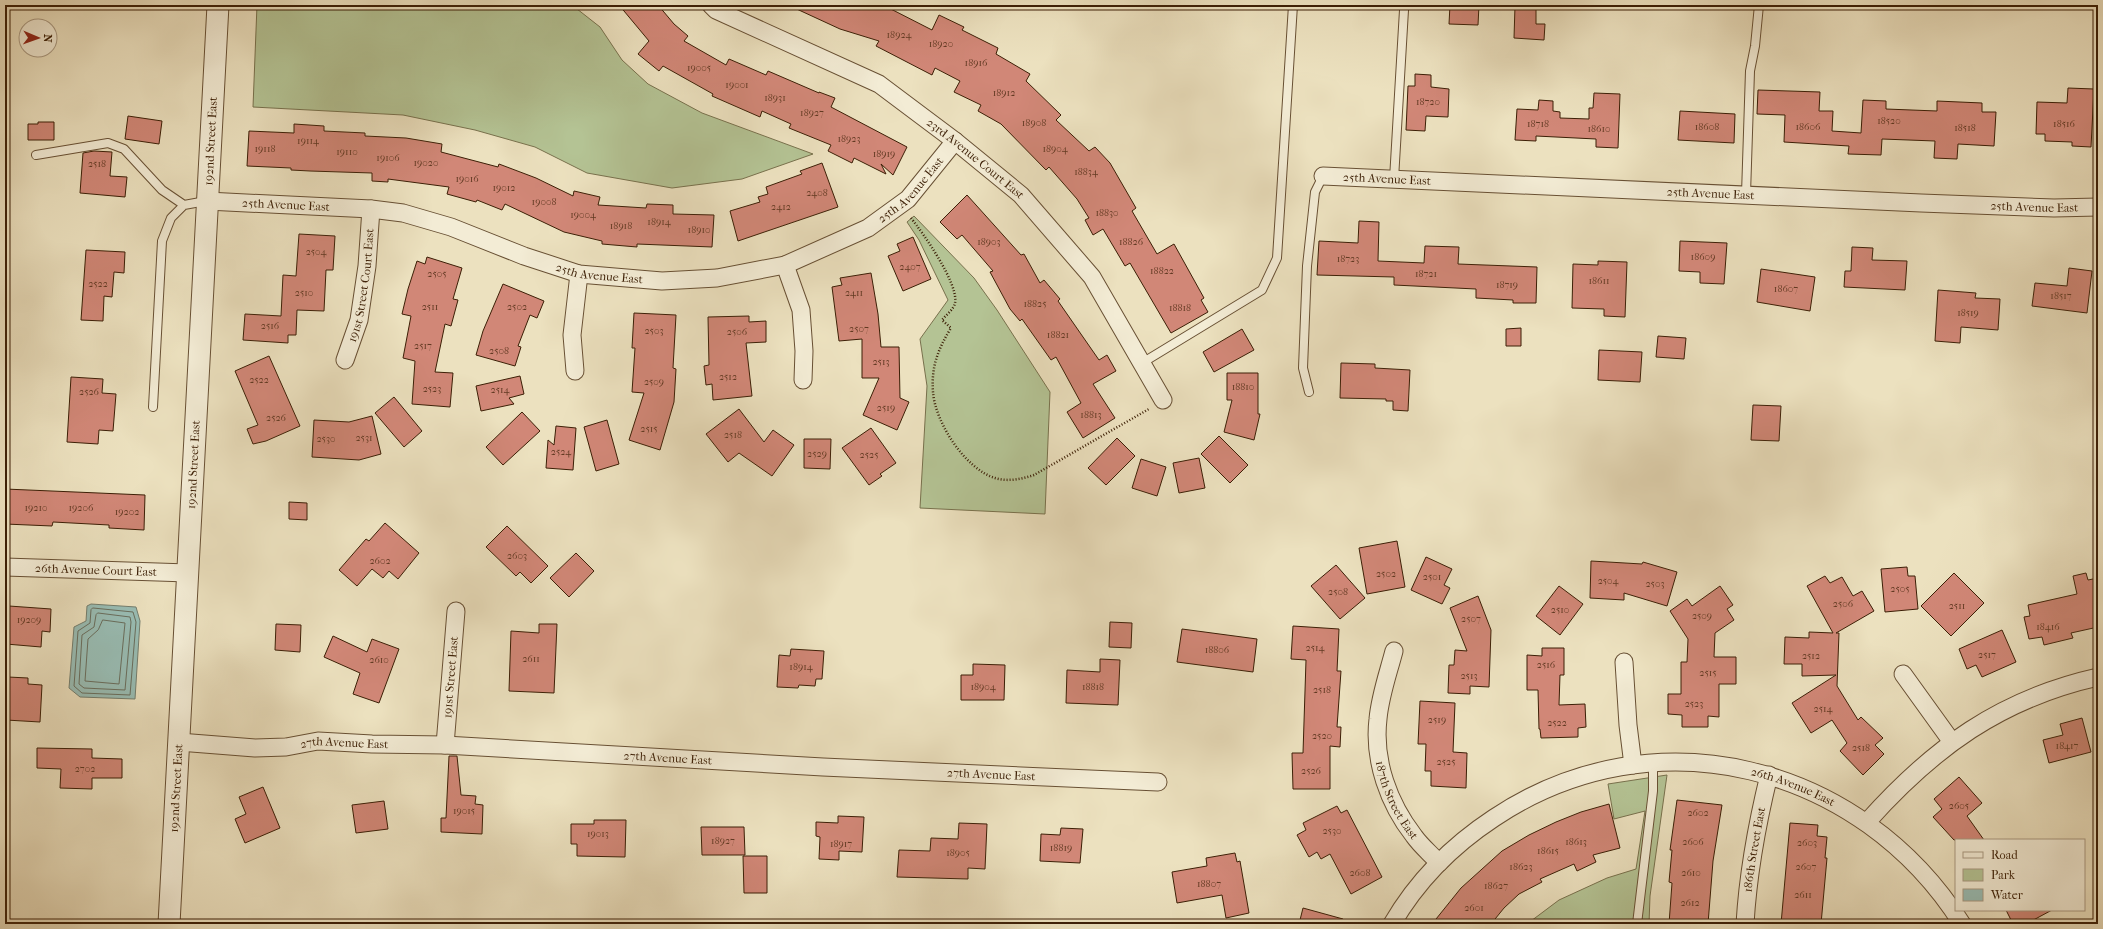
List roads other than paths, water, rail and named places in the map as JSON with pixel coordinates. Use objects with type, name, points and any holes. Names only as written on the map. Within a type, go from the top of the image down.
[{"type":"street","name":"192nd Street East","points":[[169,924],[218,5]]},
{"type":"street","name":"23rd Avenue Court East","points":[[711,5],[716,10],[879,84],[955,141],[1021,195],[1092,277],[1163,400]]},
{"type":"street","name":"25th Avenue East","points":[[207,201],[371,209],[403,213],[451,227],[524,256],[579,274],[662,281],[717,278],[784,265],[868,228],[908,199],[955,141]]},
{"type":"street","name":"25th Avenue East","points":[[1324,176],[1984,205],[2098,207]]},
{"type":"street","name":"191st Street Court East","points":[[345,360],[359,320],[367,266],[371,209]]},
{"type":"street","points":[[784,265],[800,310],[804,351],[803,380]]},
{"type":"street","points":[[575,370],[572,335],[579,274]]},
{"type":"street","name":"26th Avenue Court East","points":[[5,567],[188,573]]},
{"type":"street","name":"191st Street East","points":[[445,745],[456,611]]},
{"type":"street","name":"187th Street East","points":[[1394,651],[1381,698],[1378,721],[1378,746],[1382,772],[1391,799],[1402,819],[1415,838],[1439,862]]},
{"type":"street","points":[[1624,662],[1628,725],[1633,765]]},
{"type":"street","points":[[1903,674],[1952,742]]},
{"type":"street","points":[[1867,822],[1897,788],[1923,764],[1968,731],[2012,707],[2045,693],[2098,677]]},
{"type":"street","name":"27th Avenue East","points":[[179,742],[255,748],[286,747],[318,741],[372,744],[445,745],[807,766],[1158,782]]},
{"type":"street","name":"26th Avenue East","points":[[1439,862],[1478,828],[1533,795],[1565,782],[1599,772],[1633,765],[1653,763],[1729,766],[1769,775],[1812,791],[1838,804],[1867,822],[1900,848],[1928,877],[1962,924]]},
{"type":"street","name":"186th Street East","points":[[1745,924],[1747,893],[1757,827],[1769,775]]},
{"type":"street","points":[[1392,924],[1418,886],[1439,862]]},
{"type":"lane","points":[[1142,363],[1262,290],[1277,258],[1293,5]]},
{"type":"lane","points":[[1746,194],[1750,71],[1755,46],[1759,5]]},
{"type":"lane","points":[[1394,179],[1404,10]]},
{"type":"lane","points":[[36,155],[108,143],[124,149],[162,190],[184,206]]},
{"type":"lane","points":[[1309,392],[1303,368],[1307,266],[1315,192],[1324,176]]},
{"type":"lane","points":[[153,407],[162,240],[171,218],[184,206],[207,201]]},
{"type":"lane","points":[[1637,924],[1654,791],[1653,763]]},
{"type":"water","points":[[91,604],[136,607],[140,621],[135,699],[80,697],[69,688],[74,627],[86,621],[87,606]]}]
